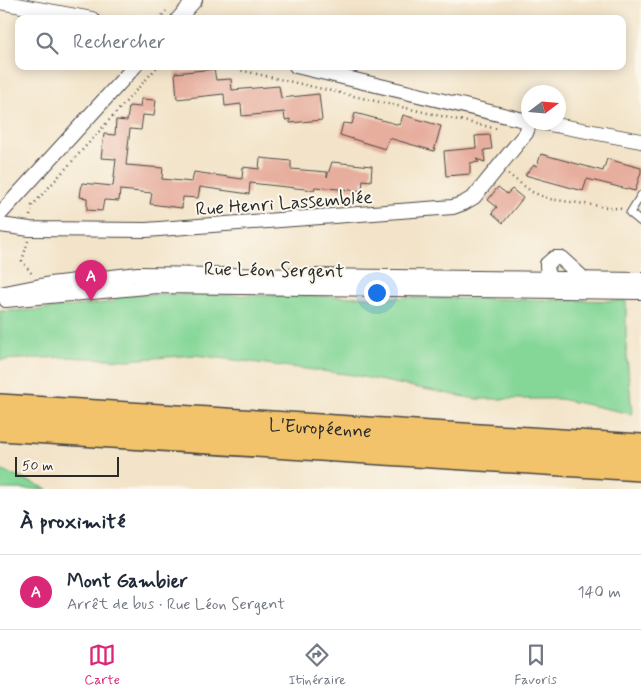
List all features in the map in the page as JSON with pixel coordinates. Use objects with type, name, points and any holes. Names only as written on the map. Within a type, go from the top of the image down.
[{"type":"highway","name":"L'Européenne","points":[[0,407],[641,448]]},
{"type":"highway","name":"L'Européenne","points":[[0,428],[641,468]]},
{"type":"street","points":[[182,15],[195,0]]},
{"type":"street","points":[[0,2],[70,15]]},
{"type":"street","points":[[0,214],[131,70]]},
{"type":"street","points":[[313,70],[521,120]]},
{"type":"street","points":[[566,127],[641,141]]},
{"type":"street","name":"Rue Henri Lassemblée","points":[[0,225],[30,229],[146,230],[453,207],[464,204],[474,197],[527,130]]},
{"type":"street","points":[[548,285],[548,261],[556,257],[561,258],[584,279]]},
{"type":"street","name":"Rue Léon Sergent","points":[[0,294],[50,284],[138,274],[548,285],[641,292]]},
{"type":"street","name":"Rue Léon Sergent","points":[[0,300],[156,286],[548,285],[584,279],[641,280]]},
{"type":"lane","points":[[641,195],[630,213],[641,222]]},
{"type":"path","points":[[33,275],[22,261],[30,229],[32,206],[154,70]]},
{"type":"path","points":[[239,70],[491,128],[503,129]]},
{"type":"path","points":[[500,166],[525,188],[541,196],[567,202],[614,207],[630,213]]},
{"type":"green space","points":[[171,294],[626,301],[626,345],[632,414],[560,399],[475,399],[353,375],[195,355],[128,360],[64,357],[0,360],[0,311],[38,310],[113,302],[120,295]]},
{"type":"green space","points":[[0,470],[48,489],[0,489]]},
{"type":"building","points":[[214,70],[216,80],[231,79],[232,90],[279,86],[281,98],[319,94],[322,120],[290,123],[290,119],[285,120],[284,112],[242,116],[241,104],[225,106],[224,94],[177,99],[175,73]]},
{"type":"building","points":[[141,99],[156,100],[154,116],[143,115],[141,130],[130,129],[126,165],[163,168],[162,179],[192,182],[194,172],[242,179],[243,167],[259,169],[260,158],[291,161],[291,169],[327,172],[327,177],[332,162],[372,166],[371,181],[363,180],[362,191],[315,187],[314,190],[250,183],[249,194],[200,187],[198,198],[183,197],[182,208],[150,204],[152,193],[120,190],[119,201],[104,200],[102,211],[87,210],[87,198],[80,197],[82,183],[113,186],[116,159],[101,158],[104,134],[115,135],[116,120],[127,121],[129,106],[140,107]]},
{"type":"building","points":[[355,113],[400,125],[403,115],[441,126],[434,151],[389,138],[385,149],[340,135],[343,123],[352,124]]},
{"type":"building","points":[[490,135],[492,149],[484,150],[485,162],[476,159],[479,162],[470,163],[470,174],[446,176],[444,151],[476,148],[475,136]]},
{"type":"building","points":[[541,154],[603,171],[607,159],[641,168],[641,172],[635,191],[587,179],[583,191],[525,175],[534,165],[537,166]]},
{"type":"building","points":[[498,187],[507,194],[512,189],[523,198],[503,223],[492,213],[497,207],[488,200]]},
{"type":"place","name":"Mont Gambier","points":[[91,301]]}]
